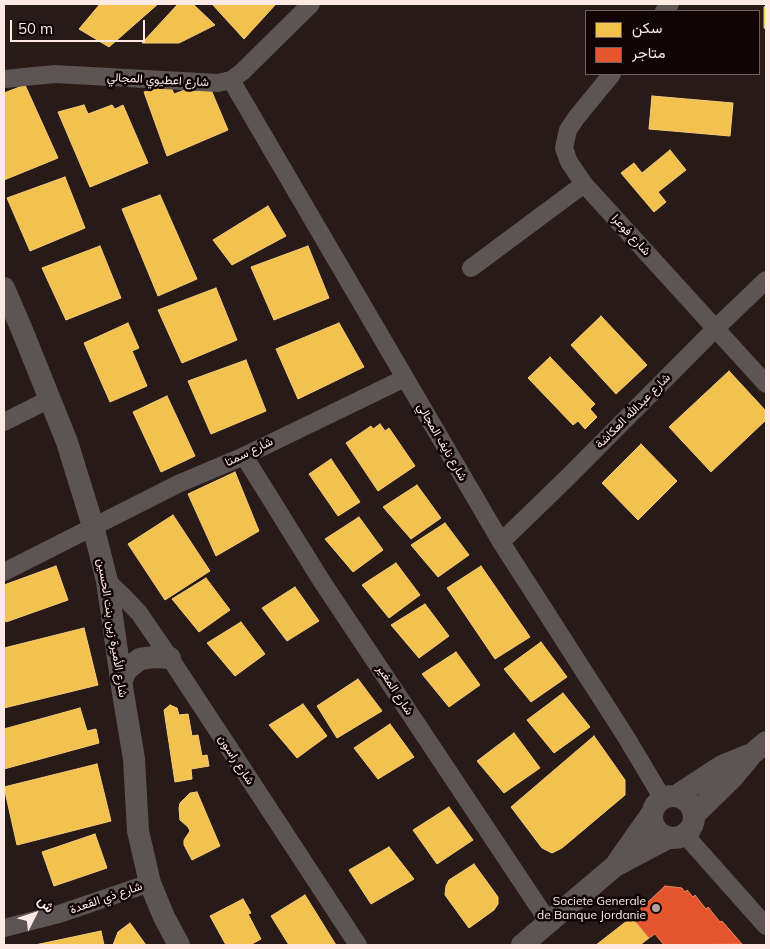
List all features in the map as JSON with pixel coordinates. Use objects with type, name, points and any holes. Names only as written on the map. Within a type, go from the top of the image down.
[{"type":"street","name":"شارع اعطيوي المجالي","points":[[4,79],[55,74],[206,84],[231,80],[255,61],[311,4]]},
{"type":"street","name":"شارع فوعرا","points":[[611,75],[576,118],[565,138],[564,148],[569,162],[584,184],[766,384]]},
{"type":"street","name":"شارع نايف المجالي","points":[[231,80],[359,302],[501,542],[626,737],[664,803]]},
{"type":"street","points":[[471,268],[584,184]]},
{"type":"street","name":"شارع عبدالله العكاشة","points":[[501,542],[766,280]]},
{"type":"street","name":"شارع الأميرة زين بنت الحسين","points":[[4,288],[50,399],[69,450],[93,526],[107,581],[134,759],[138,831],[150,883],[179,945]]},
{"type":"street","name":"شارع سمتا","points":[[4,572],[178,484],[244,456],[405,378]]},
{"type":"street","points":[[4,422],[50,399]]},
{"type":"street","name":"شارع المغير","points":[[244,456],[322,580],[548,921]]},
{"type":"street","name":"شارع راسون","points":[[107,581],[139,613],[358,945]]},
{"type":"street","points":[[122,680],[126,670],[140,659],[154,656],[170,658]]},
{"type":"street","points":[[615,866],[664,803],[722,766],[759,748]]},
{"type":"street","points":[[522,945],[615,866],[682,829],[733,778],[759,748]]},
{"type":"street","points":[[664,803],[653,824],[655,829],[682,829],[766,926]]},
{"type":"street","points":[[664,803],[689,803],[682,829]]},
{"type":"street","name":"شارع ذي القعدة","points":[[4,928],[59,914],[150,883]]},
{"type":"building: سكن","points":[[100,4],[158,4],[109,47],[79,29]]},
{"type":"building: سكن","points":[[178,4],[193,4],[215,25],[179,43],[142,43]]},
{"type":"building: سكن","points":[[212,4],[276,4],[244,39]]},
{"type":"building: سكن","points":[[766,5],[766,29],[764,28],[764,7]]},
{"type":"building: سكن","points":[[25,85],[58,158],[4,180],[4,93]]},
{"type":"building: سكن","points":[[170,85],[174,94],[198,85],[209,85],[228,130],[167,156],[144,92]]},
{"type":"building: سكن","points":[[652,96],[733,103],[730,136],[649,129]]},
{"type":"building: سكن","points":[[84,105],[88,114],[112,105],[115,109],[123,105],[148,163],[90,187],[58,112]]},
{"type":"building: سكن","points":[[670,150],[686,170],[658,192],[666,202],[654,212],[621,173],[634,163],[642,173]]},
{"type":"building: سكن","points":[[65,177],[85,228],[30,251],[7,198]]},
{"type":"building: سكن","points":[[160,195],[197,279],[158,296],[122,209]]},
{"type":"building: سكن","points":[[268,206],[286,236],[232,265],[213,240]]},
{"type":"building: سكن","points":[[100,246],[121,298],[66,320],[42,268]]},
{"type":"building: سكن","points":[[308,246],[329,298],[274,320],[251,267]]},
{"type":"building: سكن","points":[[216,288],[237,340],[182,363],[158,310]]},
{"type":"building: سكن","points":[[601,316],[647,365],[616,394],[571,345]]},
{"type":"building: سكن","points":[[128,323],[139,348],[132,351],[147,386],[110,402],[84,343]]},
{"type":"building: سكن","points":[[339,323],[364,367],[298,399],[276,349]]},
{"type":"building: سكن","points":[[550,357],[595,404],[590,409],[597,417],[585,429],[578,421],[573,425],[528,378]]},
{"type":"building: سكن","points":[[246,360],[266,411],[211,434],[188,381]]},
{"type":"building: سكن","points":[[729,371],[766,411],[766,420],[711,472],[669,427]]},
{"type":"building: سكن","points":[[167,396],[195,456],[161,472],[133,412]]},
{"type":"building: سكن","points":[[380,424],[385,431],[389,428],[415,466],[378,491],[346,443],[371,426],[373,429]]},
{"type":"building: سكن","points":[[641,444],[677,481],[638,520],[602,483]]},
{"type":"building: سكن","points":[[331,459],[360,502],[338,516],[309,474]]},
{"type":"building: سكن","points":[[235,472],[259,531],[216,556],[188,494]]},
{"type":"building: سكن","points":[[417,485],[441,518],[411,539],[383,507]]},
{"type":"building: سكن","points":[[173,515],[210,571],[165,600],[128,544]]},
{"type":"building: سكن","points":[[359,517],[383,550],[353,572],[325,539]]},
{"type":"building: سكن","points":[[445,523],[469,555],[438,577],[411,545]]},
{"type":"building: سكن","points":[[396,563],[420,595],[389,618],[362,585]]},
{"type":"building: سكن","points":[[56,566],[68,600],[6,622],[4,615],[4,585]]},
{"type":"building: سكن","points":[[481,566],[530,637],[495,659],[447,588]]},
{"type":"building: سكن","points":[[206,578],[230,610],[199,632],[172,599]]},
{"type":"building: سكن","points":[[295,587],[319,621],[287,641],[262,608]]},
{"type":"building: سكن","points":[[425,604],[449,636],[419,658],[391,625]]},
{"type":"building: سكن","points":[[241,622],[265,654],[235,676],[207,643]]},
{"type":"building: سكن","points":[[84,628],[98,685],[4,708],[4,648]]},
{"type":"building: سكن","points":[[541,642],[567,677],[531,702],[504,669]]},
{"type":"building: سكن","points":[[456,652],[480,685],[449,707],[422,674]]},
{"type":"building: سكن","points":[[358,679],[382,711],[337,738],[317,706]]},
{"type":"building: سكن","points":[[563,693],[590,727],[554,753],[527,720]]},
{"type":"building: سكن","points":[[303,704],[327,736],[297,758],[269,725]]},
{"type":"building: سكن","points":[[170,705],[177,708],[179,715],[188,714],[192,736],[198,735],[202,756],[207,755],[209,766],[191,769],[192,779],[175,782],[164,710]]},
{"type":"building: سكن","points":[[80,708],[87,731],[96,729],[99,743],[4,769],[4,729]]},
{"type":"building: سكن","points":[[390,724],[414,757],[378,779],[354,748]]},
{"type":"building: سكن","points":[[514,733],[540,768],[504,793],[477,761]]},
{"type":"building: سكن","points":[[594,736],[625,780],[625,795],[562,848],[552,853],[542,848],[511,807]]},
{"type":"building: سكن","points":[[97,764],[111,821],[17,845],[4,787]]},
{"type":"building: سكن","points":[[197,792],[220,846],[192,860],[184,845],[184,840],[190,831],[180,820],[179,808],[180,803],[190,793]]},
{"type":"building: سكن","points":[[449,807],[473,840],[437,864],[413,830]]},
{"type":"building: سكن","points":[[95,834],[107,868],[54,886],[42,852]]},
{"type":"building: سكن","points":[[389,847],[414,879],[371,904],[349,870]]},
{"type":"building: سكن","points":[[474,864],[498,897],[498,904],[494,910],[469,928],[445,895],[449,880]]},
{"type":"building: سكن","points":[[305,895],[336,945],[289,945],[271,916]]},
{"type":"building: سكن","points":[[243,899],[251,913],[248,914],[261,939],[250,945],[226,945],[210,916]]},
{"type":"building: سكن","points":[[632,917],[649,938],[640,945],[596,945]]},
{"type":"building: سكن","points":[[130,923],[146,945],[113,945],[118,932]]},
{"type":"building: سكن","points":[[101,931],[104,945],[35,945]]},
{"type":"building: متاجر","points":[[665,886],[682,888],[685,892],[687,890],[693,897],[695,895],[706,909],[708,907],[742,944],[664,945],[655,934],[649,938],[632,917]]},
{"type":"place","name":"Societe Generale de Banque Jordanie","points":[[656,908]]}]
